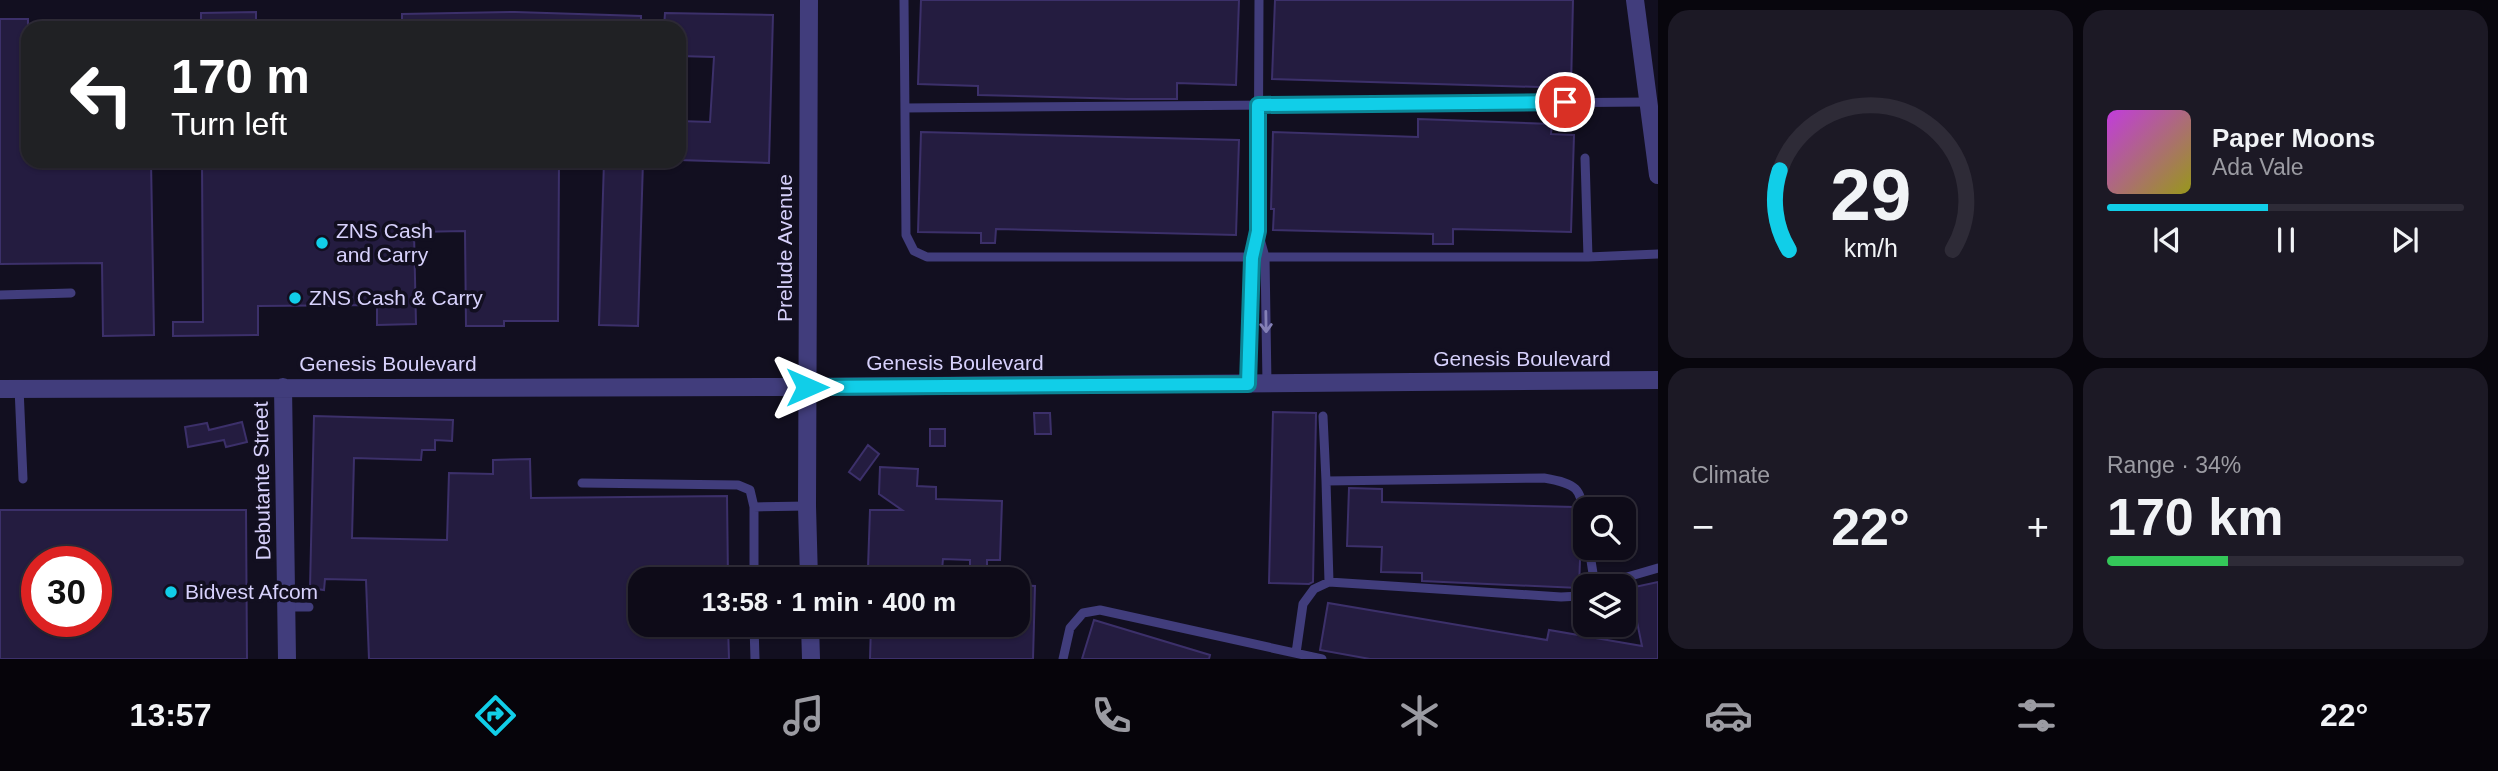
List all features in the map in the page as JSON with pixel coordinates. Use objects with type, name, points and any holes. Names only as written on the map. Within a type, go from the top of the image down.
[{"type":"street","name":"Prelude Avenue","points":[[809,0],[809,567]]},
{"type":"street","points":[[1635,0],[1658,176]]},
{"type":"street","name":"Genesis Boulevard","points":[[0,388],[807,387],[1658,380]]},
{"type":"street","name":"Debutante Street","points":[[283,387],[287,659]]},
{"type":"street","points":[[810,637],[811,659]]},
{"type":"lane","points":[[904,0],[906,236],[914,251],[927,257],[1588,257],[1658,254]]},
{"type":"lane","points":[[1248,384],[1252,258],[1258,231],[1259,0]]},
{"type":"lane","points":[[905,108],[1648,102]]},
{"type":"lane","points":[[1586,158],[1588,257]]},
{"type":"lane","points":[[1258,231],[1265,257],[1267,384]]},
{"type":"lane","points":[[0,295],[71,293]]},
{"type":"lane","points":[[19,388],[23,480]]},
{"type":"lane","points":[[1323,416],[1329,582]]},
{"type":"lane","points":[[1326,481],[1544,478],[1568,482],[1580,497]]},
{"type":"lane","points":[[582,483],[738,485],[750,490],[754,507],[754,567]]},
{"type":"lane","points":[[754,507],[807,506]]},
{"type":"lane","points":[[1636,574],[1658,568]]},
{"type":"lane","points":[[1296,653],[1303,604],[1314,589],[1329,582],[1573,596]]},
{"type":"lane","points":[[286,607],[309,607]]},
{"type":"lane","points":[[1063,659],[1070,628],[1083,613],[1100,610],[1322,659]]},
{"type":"lane","points":[[754,637],[754,659]]},
{"type":"building","points":[[921,0],[1239,0],[1236,85],[1177,83],[1177,99],[1127,99],[978,95],[978,86],[918,84]]},
{"type":"building","points":[[1275,0],[1573,0],[1571,88],[1272,79]]},
{"type":"building","points":[[256,12],[256,21],[201,21],[201,13]]},
{"type":"building","points":[[515,12],[641,16],[641,21],[402,21],[402,14]]},
{"type":"building","points":[[665,13],[773,15],[769,163],[686,160],[686,121],[710,122],[714,57],[686,56],[686,21],[664,21]]},
{"type":"building","points":[[0,19],[28,19],[21,21],[21,168],[151,168],[154,335],[103,336],[102,263],[0,264]]},
{"type":"building","points":[[1418,119],[1552,124],[1551,134],[1574,135],[1571,232],[1453,229],[1453,244],[1433,244],[1433,234],[1273,230],[1273,132],[1418,137]]},
{"type":"building","points":[[921,132],[1239,140],[1236,235],[996,229],[995,243],[981,243],[981,233],[918,232]]},
{"type":"building","points":[[202,168],[559,168],[558,321],[504,321],[504,326],[466,326],[465,231],[414,232],[416,324],[377,325],[377,305],[258,306],[258,335],[173,336],[173,322],[203,322]]},
{"type":"building","points":[[604,168],[643,168],[638,326],[599,325]]},
{"type":"building","points":[[1273,412],[1316,413],[1313,582],[1309,584],[1269,583]]},
{"type":"building","points":[[1034,413],[1050,413],[1051,434],[1035,434]]},
{"type":"building","points":[[314,416],[453,420],[452,441],[435,440],[435,450],[422,450],[421,460],[354,458],[352,538],[447,540],[449,473],[493,474],[493,460],[530,459],[531,498],[727,496],[728,567],[628,567],[628,637],[728,637],[729,659],[369,659],[366,580],[325,579],[324,590],[310,588]]},
{"type":"building","points":[[242,422],[247,442],[226,447],[224,440],[188,447],[185,427],[207,423],[209,430]]},
{"type":"building","points":[[930,429],[945,429],[945,446],[930,446]]},
{"type":"building","points":[[868,445],[879,454],[860,480],[849,472]]},
{"type":"building","points":[[880,467],[918,469],[917,486],[936,487],[936,499],[1002,501],[1000,560],[987,560],[987,567],[970,567],[970,560],[943,559],[942,567],[868,567],[870,510],[902,510],[879,494]]},
{"type":"building","points":[[1349,488],[1382,489],[1382,502],[1573,507],[1573,560],[1580,560],[1580,574],[1573,574],[1573,588],[1422,581],[1422,573],[1381,572],[1382,547],[1347,546]]},
{"type":"building","name":"Bidvest Afcom","points":[[0,510],[246,510],[247,659],[0,659]]},
{"type":"building","points":[[1658,582],[1658,659],[1370,659],[1320,650],[1328,603],[1547,640],[1549,630],[1573,634],[1573,637],[1590,637],[1642,646],[1636,617],[1636,587]]},
{"type":"building","points":[[1030,586],[1035,586],[1033,659],[870,659],[871,637],[1030,637]]},
{"type":"building","points":[[1094,620],[1210,655],[1209,659],[1082,659]]},
{"type":"place","name":"ZNS Cash and Carry","points":[[322,243]]},
{"type":"place","name":"ZNS Cash & Carry","points":[[295,298]]},
{"type":"place","name":"Bidvest Afcom","points":[[171,592]]},
{"type":"route","points":[[807,387],[1248,384],[1252,258],[1258,231],[1258,105],[1565,102]]}]
